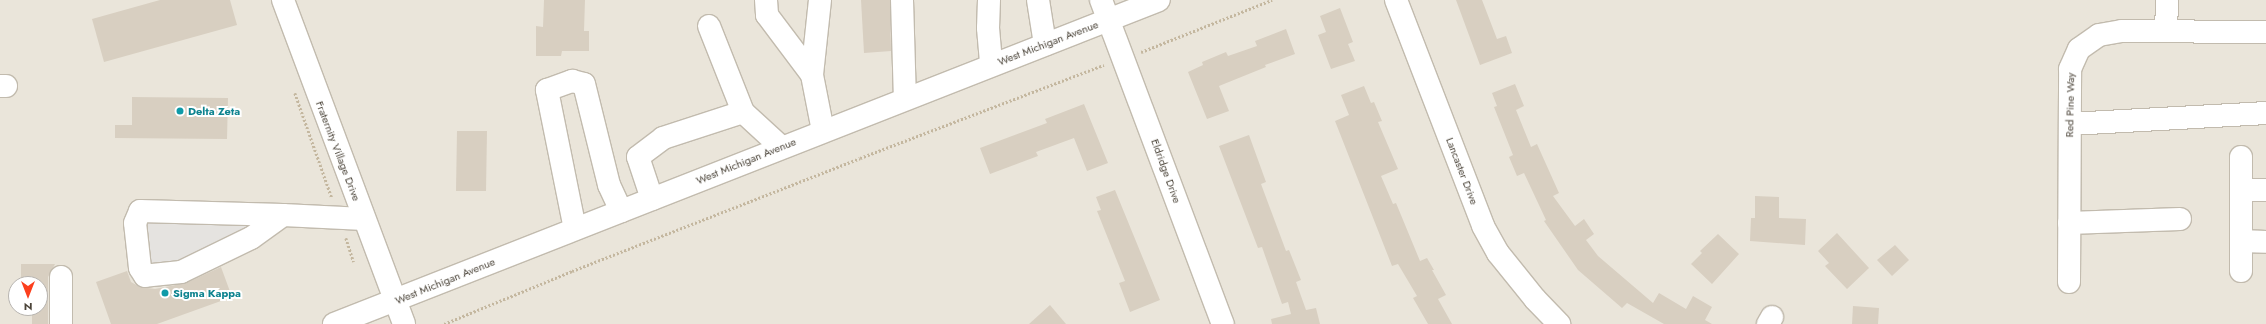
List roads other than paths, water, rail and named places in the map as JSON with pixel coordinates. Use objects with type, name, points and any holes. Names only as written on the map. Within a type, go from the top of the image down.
[{"type":"street","name":"Fraternity Village Drive","points":[[282,0],[404,324]]},
{"type":"street","points":[[766,0],[767,15],[812,75]]},
{"type":"street","points":[[820,0],[812,75],[823,131]]},
{"type":"street","points":[[902,0],[905,99]]},
{"type":"street","points":[[989,0],[988,28],[991,65]]},
{"type":"street","points":[[1038,0],[1044,44]]},
{"type":"street","name":"West Michigan Avenue","points":[[334,324],[1044,44],[1105,9],[1159,0]]},
{"type":"street","name":"Lancaster Drive","points":[[1396,0],[1483,226],[1498,253],[1535,299],[1559,324]]},
{"type":"street","points":[[2166,32],[2167,0]]},
{"type":"street","name":"Eldridge Drive","points":[[1105,9],[1223,324]]},
{"type":"street","points":[[709,26],[743,112],[781,147]]},
{"type":"street","name":"Red Pine Way","points":[[2068,282],[2070,69],[2079,48],[2099,35],[2122,31],[2266,32]]},
{"type":"street","points":[[575,229],[547,90],[572,81],[584,84],[609,185],[621,211]]},
{"type":"street","points":[[652,199],[638,157],[663,138],[743,112]]},
{"type":"street","points":[[2070,124],[2266,113]]},
{"type":"street","points":[[2241,157],[2242,271]]},
{"type":"street","points":[[2242,190],[2266,190]]},
{"type":"street","points":[[283,215],[251,238],[181,272],[145,276],[140,268],[135,223],[140,210],[283,215],[364,219]]},
{"type":"street","points":[[2069,223],[2180,219]]},
{"type":"street","points":[[2242,241],[2266,242]]},
{"type":"street","points":[[61,277],[61,324]]},
{"type":"place","name":"Delta Zeta","points":[[180,111]]},
{"type":"place","name":"Sigma Kappa","points":[[165,293]]}]
